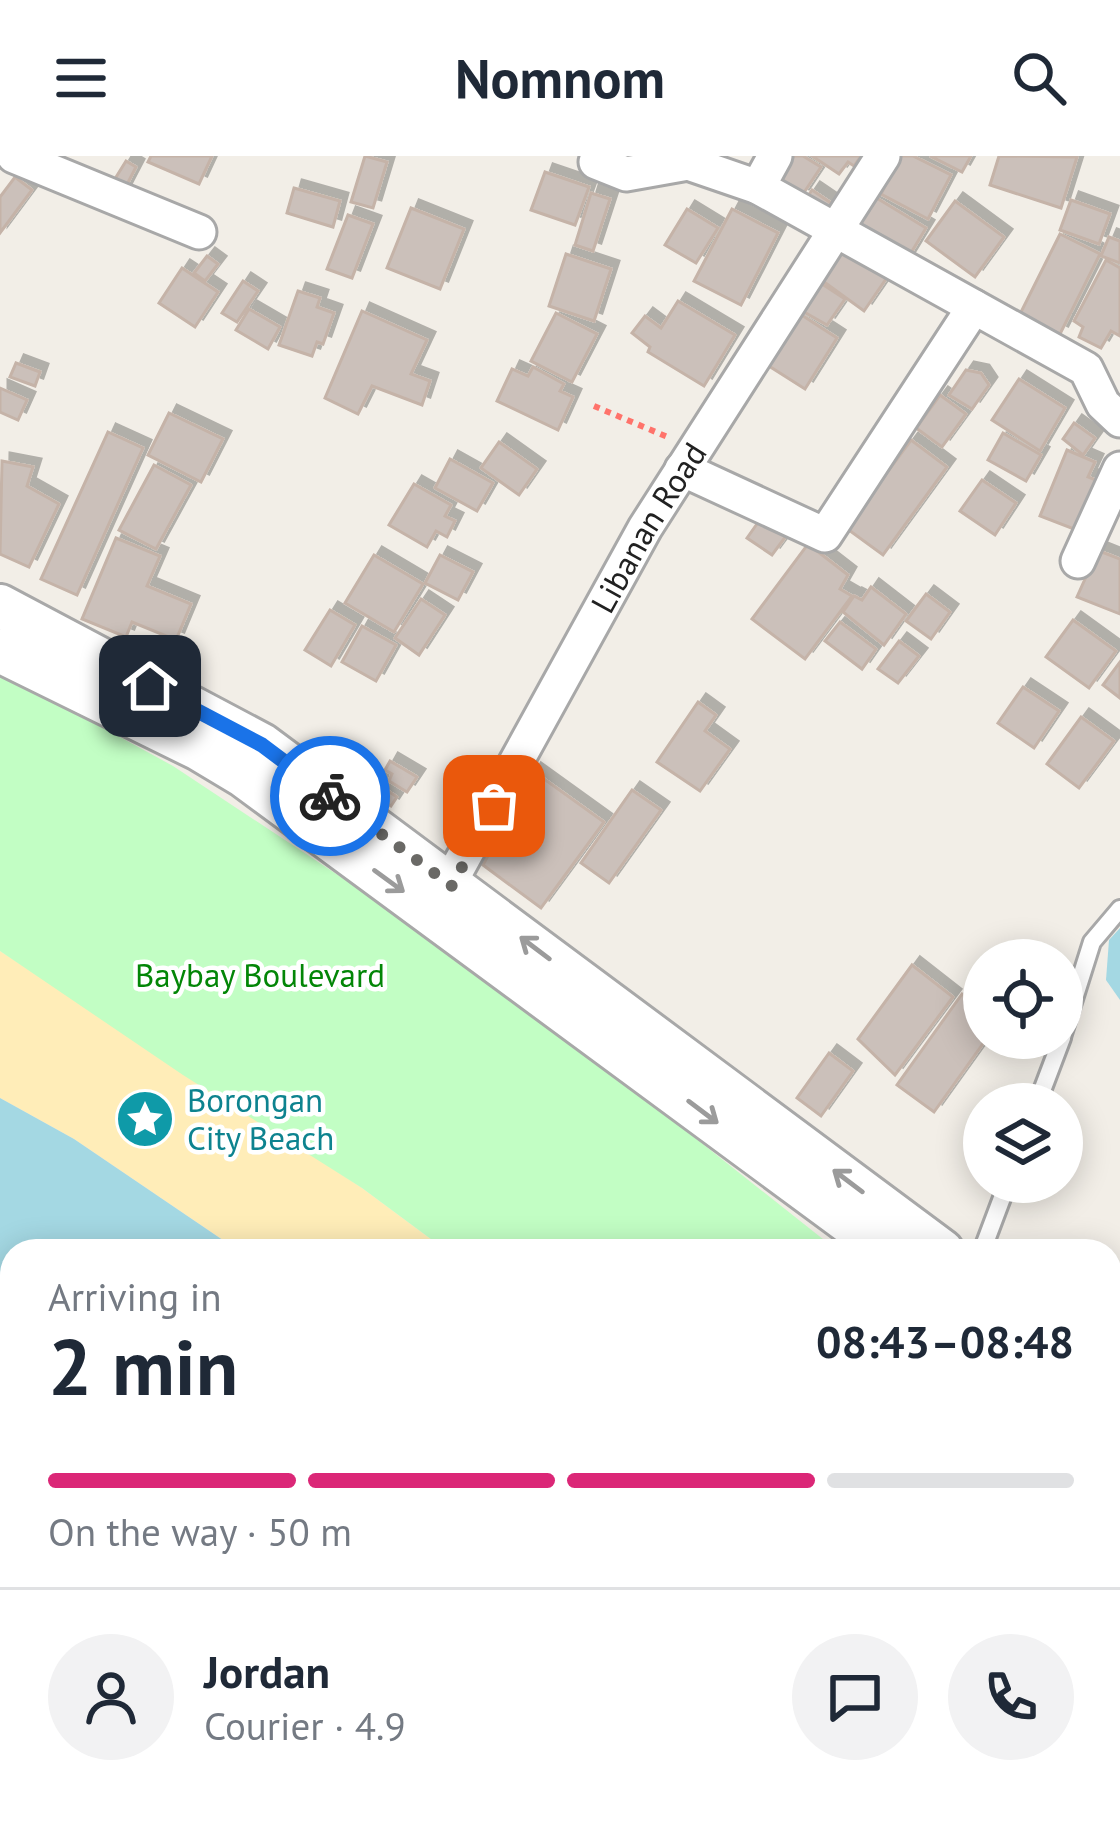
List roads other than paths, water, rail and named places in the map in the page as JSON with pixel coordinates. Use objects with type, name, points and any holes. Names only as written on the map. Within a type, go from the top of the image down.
[{"type":"street","points":[[14,156],[200,232]]},
{"type":"street","points":[[758,187],[775,156]]},
{"type":"street","name":"Libanan Road","points":[[442,899],[645,528],[883,156]]},
{"type":"street","points":[[596,162],[626,174],[688,163],[758,187],[1086,369],[1103,404],[1120,420]]},
{"type":"street","points":[[689,459],[825,536],[974,307]]},
{"type":"street","points":[[1078,561],[1120,469]]},
{"type":"street","points":[[0,606],[262,745],[442,899],[873,1239]]},
{"type":"street","points":[[0,651],[229,767],[442,899],[925,1239]]},
{"type":"lane","points":[[1083,971],[1092,942],[1120,909]]},
{"type":"lane","points":[[987,1239],[1000,1203]]},
{"type":"water","points":[[1120,928],[1120,1000],[1106,980],[1109,940]]},
{"type":"water","points":[[0,1098],[74,1139],[221,1239],[0,1239]]},
{"type":"place","name":"Borongan City Beach","points":[[145,1119]]},
{"type":"park label","name":"Baybay Boulevard","points":[[260,975]]}]
